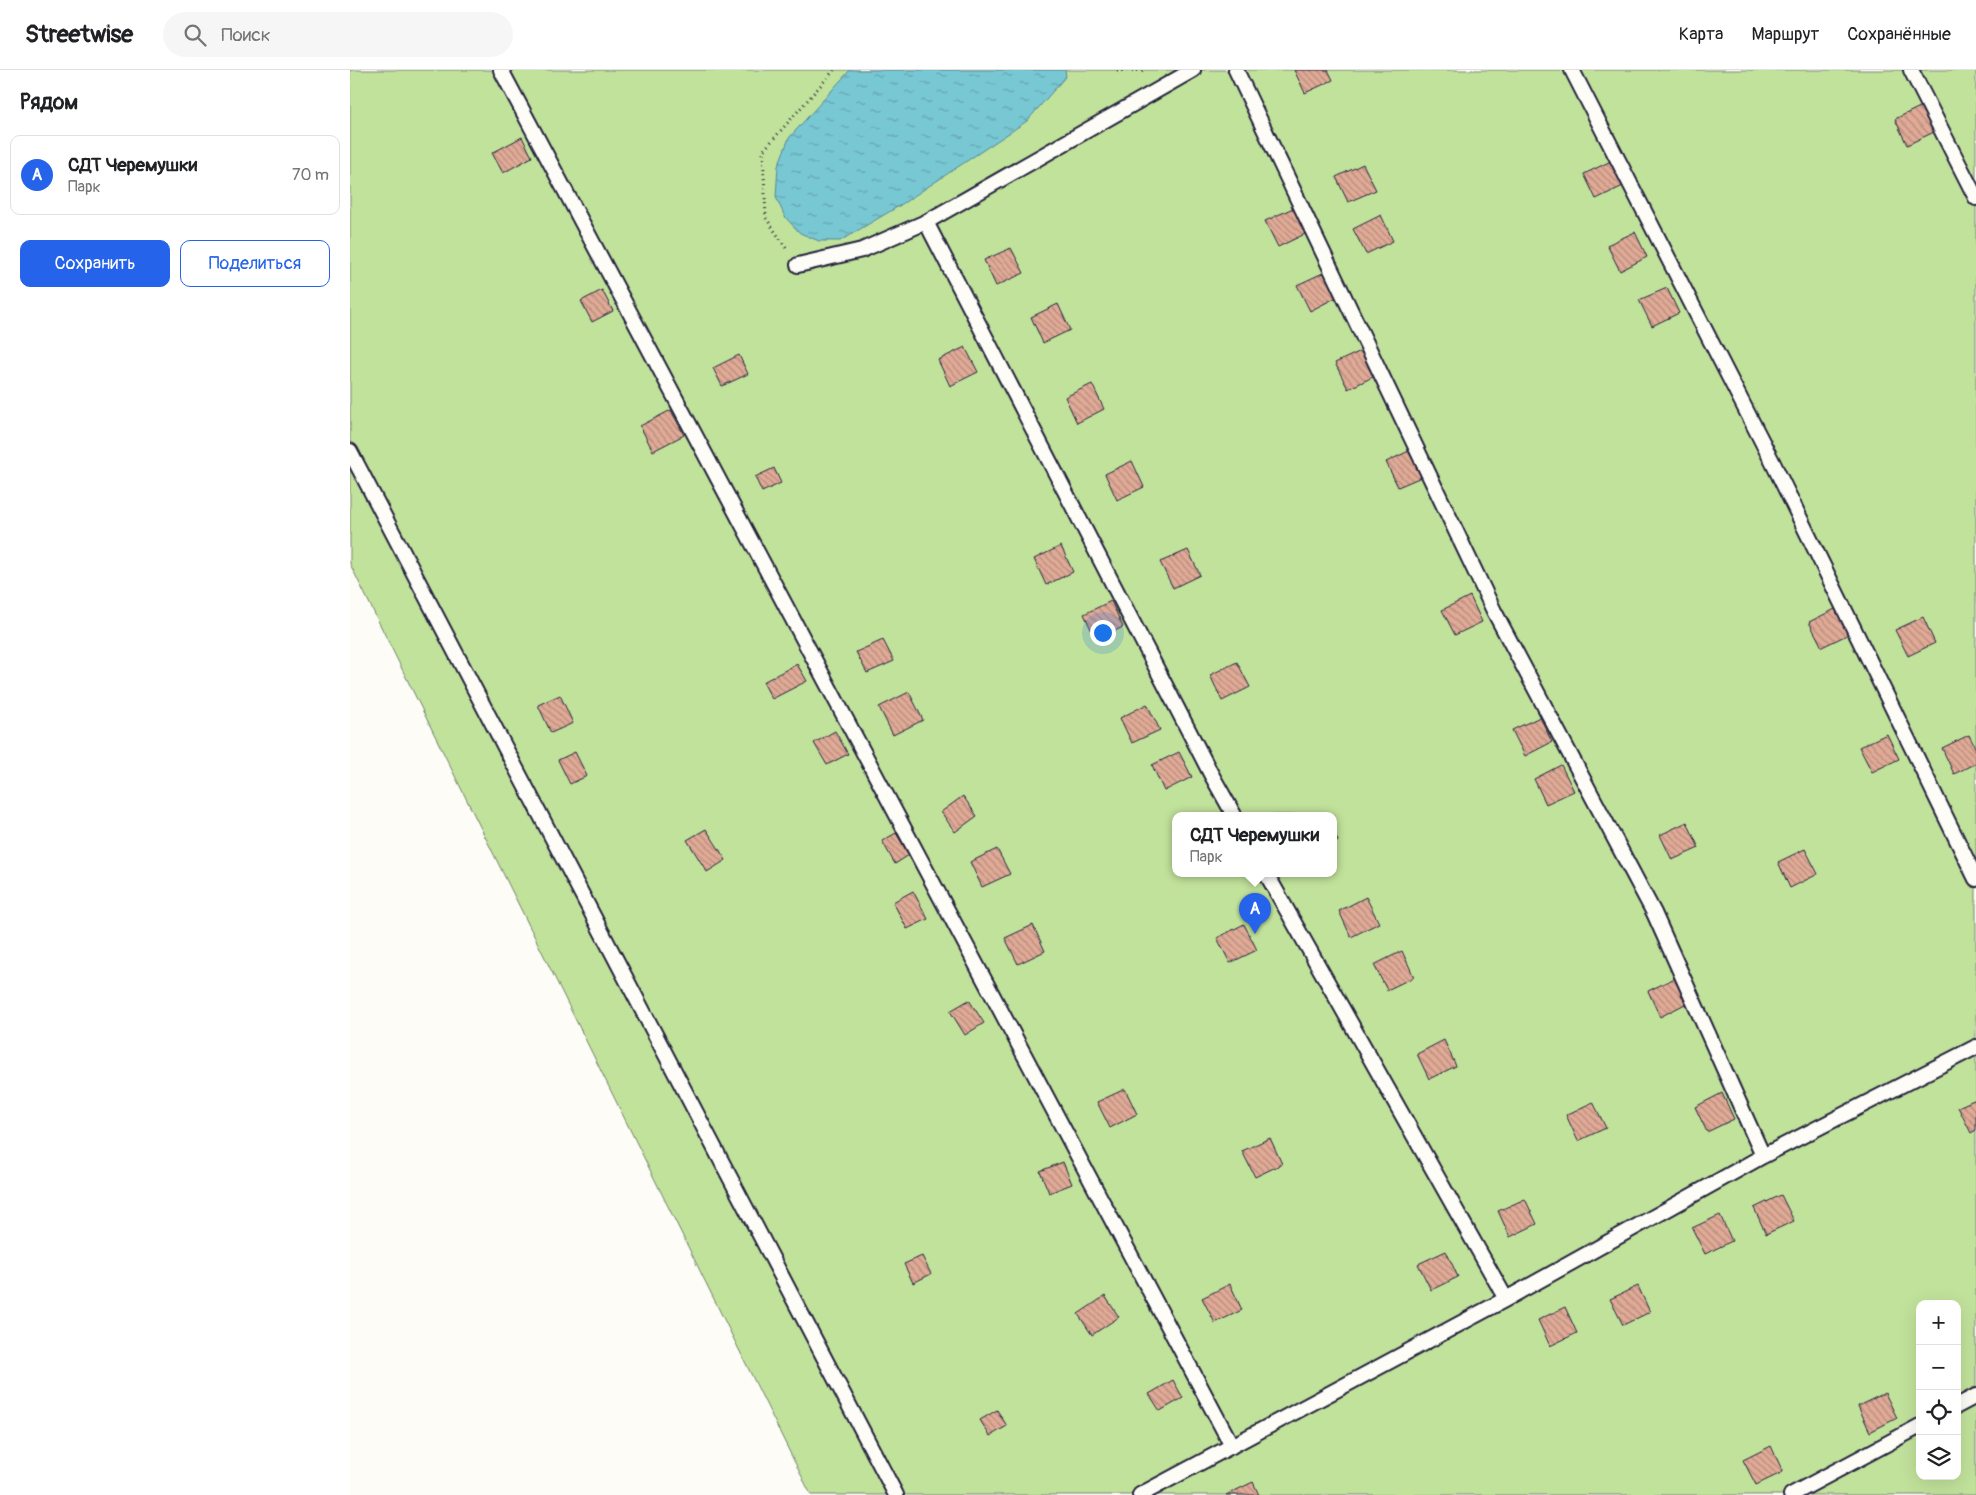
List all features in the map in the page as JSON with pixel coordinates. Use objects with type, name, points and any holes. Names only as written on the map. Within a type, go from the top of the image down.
[{"type":"lane","points":[[500,70],[1232,1446]]},
{"type":"lane","points":[[798,264],[862,250],[926,222],[1193,70]]},
{"type":"lane","points":[[1236,70],[1494,611],[1654,913],[1763,1156]]},
{"type":"lane","points":[[1572,70],[1772,461],[1976,879]]},
{"type":"lane","points":[[1911,70],[1976,198]]},
{"type":"lane","points":[[926,222],[1210,774],[1232,812]]},
{"type":"lane","points":[[350,451],[896,1495]]},
{"type":"lane","points":[[1268,877],[1506,1299]]},
{"type":"lane","points":[[1140,1495],[1506,1299],[1763,1156],[1976,1047]]},
{"type":"lane","points":[[1961,1404],[1976,1396]]},
{"type":"lane","points":[[1791,1495],[1916,1428]]},
{"type":"path","points":[[798,264],[766,218],[763,151],[834,70]]},
{"type":"green space","points":[[350,70],[1976,70],[1976,1495],[811,1495],[350,564]]},
{"type":"water","points":[[850,70],[1065,70],[1066,76],[1027,121],[899,206],[840,241],[819,241],[800,233],[785,217],[776,197],[778,166],[789,138]]},
{"type":"building","points":[[1294,70],[1328,70],[1333,80],[1305,93]]},
{"type":"building","points":[[1922,106],[1934,132],[1907,145],[1895,119]]},
{"type":"building","points":[[522,137],[532,157],[503,173],[492,153]]},
{"type":"building","points":[[1611,161],[1623,186],[1596,199],[1584,174]]},
{"type":"building","points":[[1363,164],[1376,190],[1348,202],[1336,177]]},
{"type":"building","points":[[1293,208],[1305,234],[1278,247],[1265,221]]},
{"type":"building","points":[[1381,215],[1393,241],[1366,254],[1353,229]]},
{"type":"building","points":[[1635,232],[1647,257],[1620,271],[1607,245]]},
{"type":"building","points":[[1011,248],[1024,273],[996,286],[984,260]]},
{"type":"building","points":[[1325,272],[1337,297],[1310,311],[1297,285]]},
{"type":"building","points":[[1667,288],[1679,313],[1652,326],[1639,300]]},
{"type":"building","points":[[602,290],[613,311],[592,322],[581,301]]},
{"type":"building","points":[[1058,304],[1070,330],[1043,343],[1031,317]]},
{"type":"building","points":[[965,347],[978,372],[950,386],[938,360]]},
{"type":"building","points":[[1363,350],[1375,376],[1348,389],[1335,363]]},
{"type":"building","points":[[739,355],[748,374],[722,386],[713,368]]},
{"type":"building","points":[[1092,384],[1104,409],[1077,423],[1065,397]]},
{"type":"building","points":[[671,410],[684,435],[653,451],[640,426]]},
{"type":"building","points":[[1413,449],[1426,475],[1398,487],[1386,462]]},
{"type":"building","points":[[1132,461],[1144,487],[1117,500],[1105,474]]},
{"type":"building","points":[[774,468],[781,483],[762,492],[755,477]]},
{"type":"building","points":[[1061,546],[1073,572],[1046,585],[1034,559]]},
{"type":"building","points":[[1188,550],[1200,575],[1173,588],[1160,562]]},
{"type":"building","points":[[1470,596],[1482,622],[1455,635],[1442,610]]},
{"type":"building","points":[[1111,601],[1123,627],[1096,640],[1084,614]]},
{"type":"building","points":[[1837,608],[1849,634],[1822,647],[1809,622]]},
{"type":"building","points":[[1923,617],[1935,643],[1908,656],[1895,630]]},
{"type":"building","points":[[883,640],[894,661],[867,673],[856,652]]},
{"type":"building","points":[[1237,662],[1250,687],[1222,701],[1210,675]]},
{"type":"building","points":[[797,664],[807,681],[772,699],[763,682]]},
{"type":"building","points":[[909,692],[923,720],[893,735],[879,707]]},
{"type":"building","points":[[560,695],[573,723],[551,733],[538,705]]},
{"type":"building","points":[[1147,704],[1160,730],[1132,743],[1120,718]]},
{"type":"building","points":[[1540,717],[1552,742],[1525,756],[1512,730]]},
{"type":"building","points":[[835,731],[848,754],[827,765],[814,743]]},
{"type":"building","points":[[1887,734],[1899,759],[1872,772],[1859,747]]},
{"type":"building","points":[[1969,735],[1976,749],[1976,763],[1954,774],[1942,748]]},
{"type":"building","points":[[575,752],[587,776],[570,784],[558,760]]},
{"type":"building","points":[[1179,752],[1192,777],[1164,791],[1152,765]]},
{"type":"building","points":[[1561,765],[1574,791],[1546,804],[1534,779]]},
{"type":"building","points":[[963,796],[977,816],[955,832],[941,812]]},
{"type":"building","points":[[1687,822],[1699,848],[1672,860],[1660,835]]},
{"type":"building","points":[[706,829],[726,860],[707,872],[687,840]]},
{"type":"building","points":[[896,833],[909,855],[895,864],[882,841]]},
{"type":"building","points":[[997,849],[1010,874],[982,887],[970,862]]},
{"type":"building","points":[[1805,849],[1818,874],[1790,888],[1778,862]]},
{"type":"building","points":[[913,891],[928,919],[907,929],[893,902]]},
{"type":"building","points":[[1366,897],[1379,923],[1351,937],[1339,911]]},
{"type":"building","points":[[1244,924],[1257,950],[1230,963],[1217,938]]},
{"type":"building","points":[[1033,925],[1045,951],[1018,964],[1005,938]]},
{"type":"building","points":[[1402,951],[1414,977],[1387,990],[1374,965]]},
{"type":"building","points":[[1675,978],[1687,1003],[1660,1017],[1648,991]]},
{"type":"building","points":[[969,1000],[984,1023],[965,1035],[950,1011]]},
{"type":"building","points":[[1444,1040],[1456,1066],[1429,1079],[1417,1054]]},
{"type":"building","points":[[1125,1089],[1137,1114],[1110,1128],[1097,1102]]},
{"type":"building","points":[[1722,1093],[1734,1119],[1707,1132],[1695,1107]]},
{"type":"building","points":[[1976,1099],[1976,1130],[1971,1133],[1958,1107]]},
{"type":"building","points":[[1593,1102],[1606,1128],[1578,1141],[1566,1115]]},
{"type":"building","points":[[1270,1138],[1282,1164],[1255,1177],[1242,1151]]},
{"type":"building","points":[[1063,1162],[1072,1184],[1049,1193],[1040,1171]]},
{"type":"building","points":[[1781,1195],[1794,1221],[1766,1234],[1754,1208]]},
{"type":"building","points":[[1525,1199],[1537,1224],[1510,1237],[1498,1211]]},
{"type":"building","points":[[1720,1215],[1732,1241],[1705,1254],[1692,1228]]},
{"type":"building","points":[[1446,1251],[1458,1277],[1431,1290],[1418,1264]]},
{"type":"building","points":[[922,1256],[931,1274],[913,1283],[904,1264]]},
{"type":"building","points":[[1230,1284],[1242,1310],[1215,1323],[1202,1298]]},
{"type":"building","points":[[1638,1286],[1650,1312],[1623,1325],[1610,1299]]},
{"type":"building","points":[[1105,1296],[1119,1317],[1092,1335],[1078,1314]]},
{"type":"building","points":[[1565,1307],[1577,1333],[1550,1346],[1538,1320]]},
{"type":"building","points":[[1173,1380],[1183,1398],[1160,1411],[1149,1394]]},
{"type":"building","points":[[1885,1393],[1897,1418],[1870,1432],[1858,1406]]},
{"type":"building","points":[[997,1410],[1007,1426],[990,1436],[980,1420]]},
{"type":"building","points":[[1771,1446],[1783,1472],[1756,1485],[1743,1460]]},
{"type":"building","points":[[1253,1482],[1259,1495],[1226,1495]]},
{"type":"place","name":"СДТ Черемушки","points":[[1255,934]]}]
